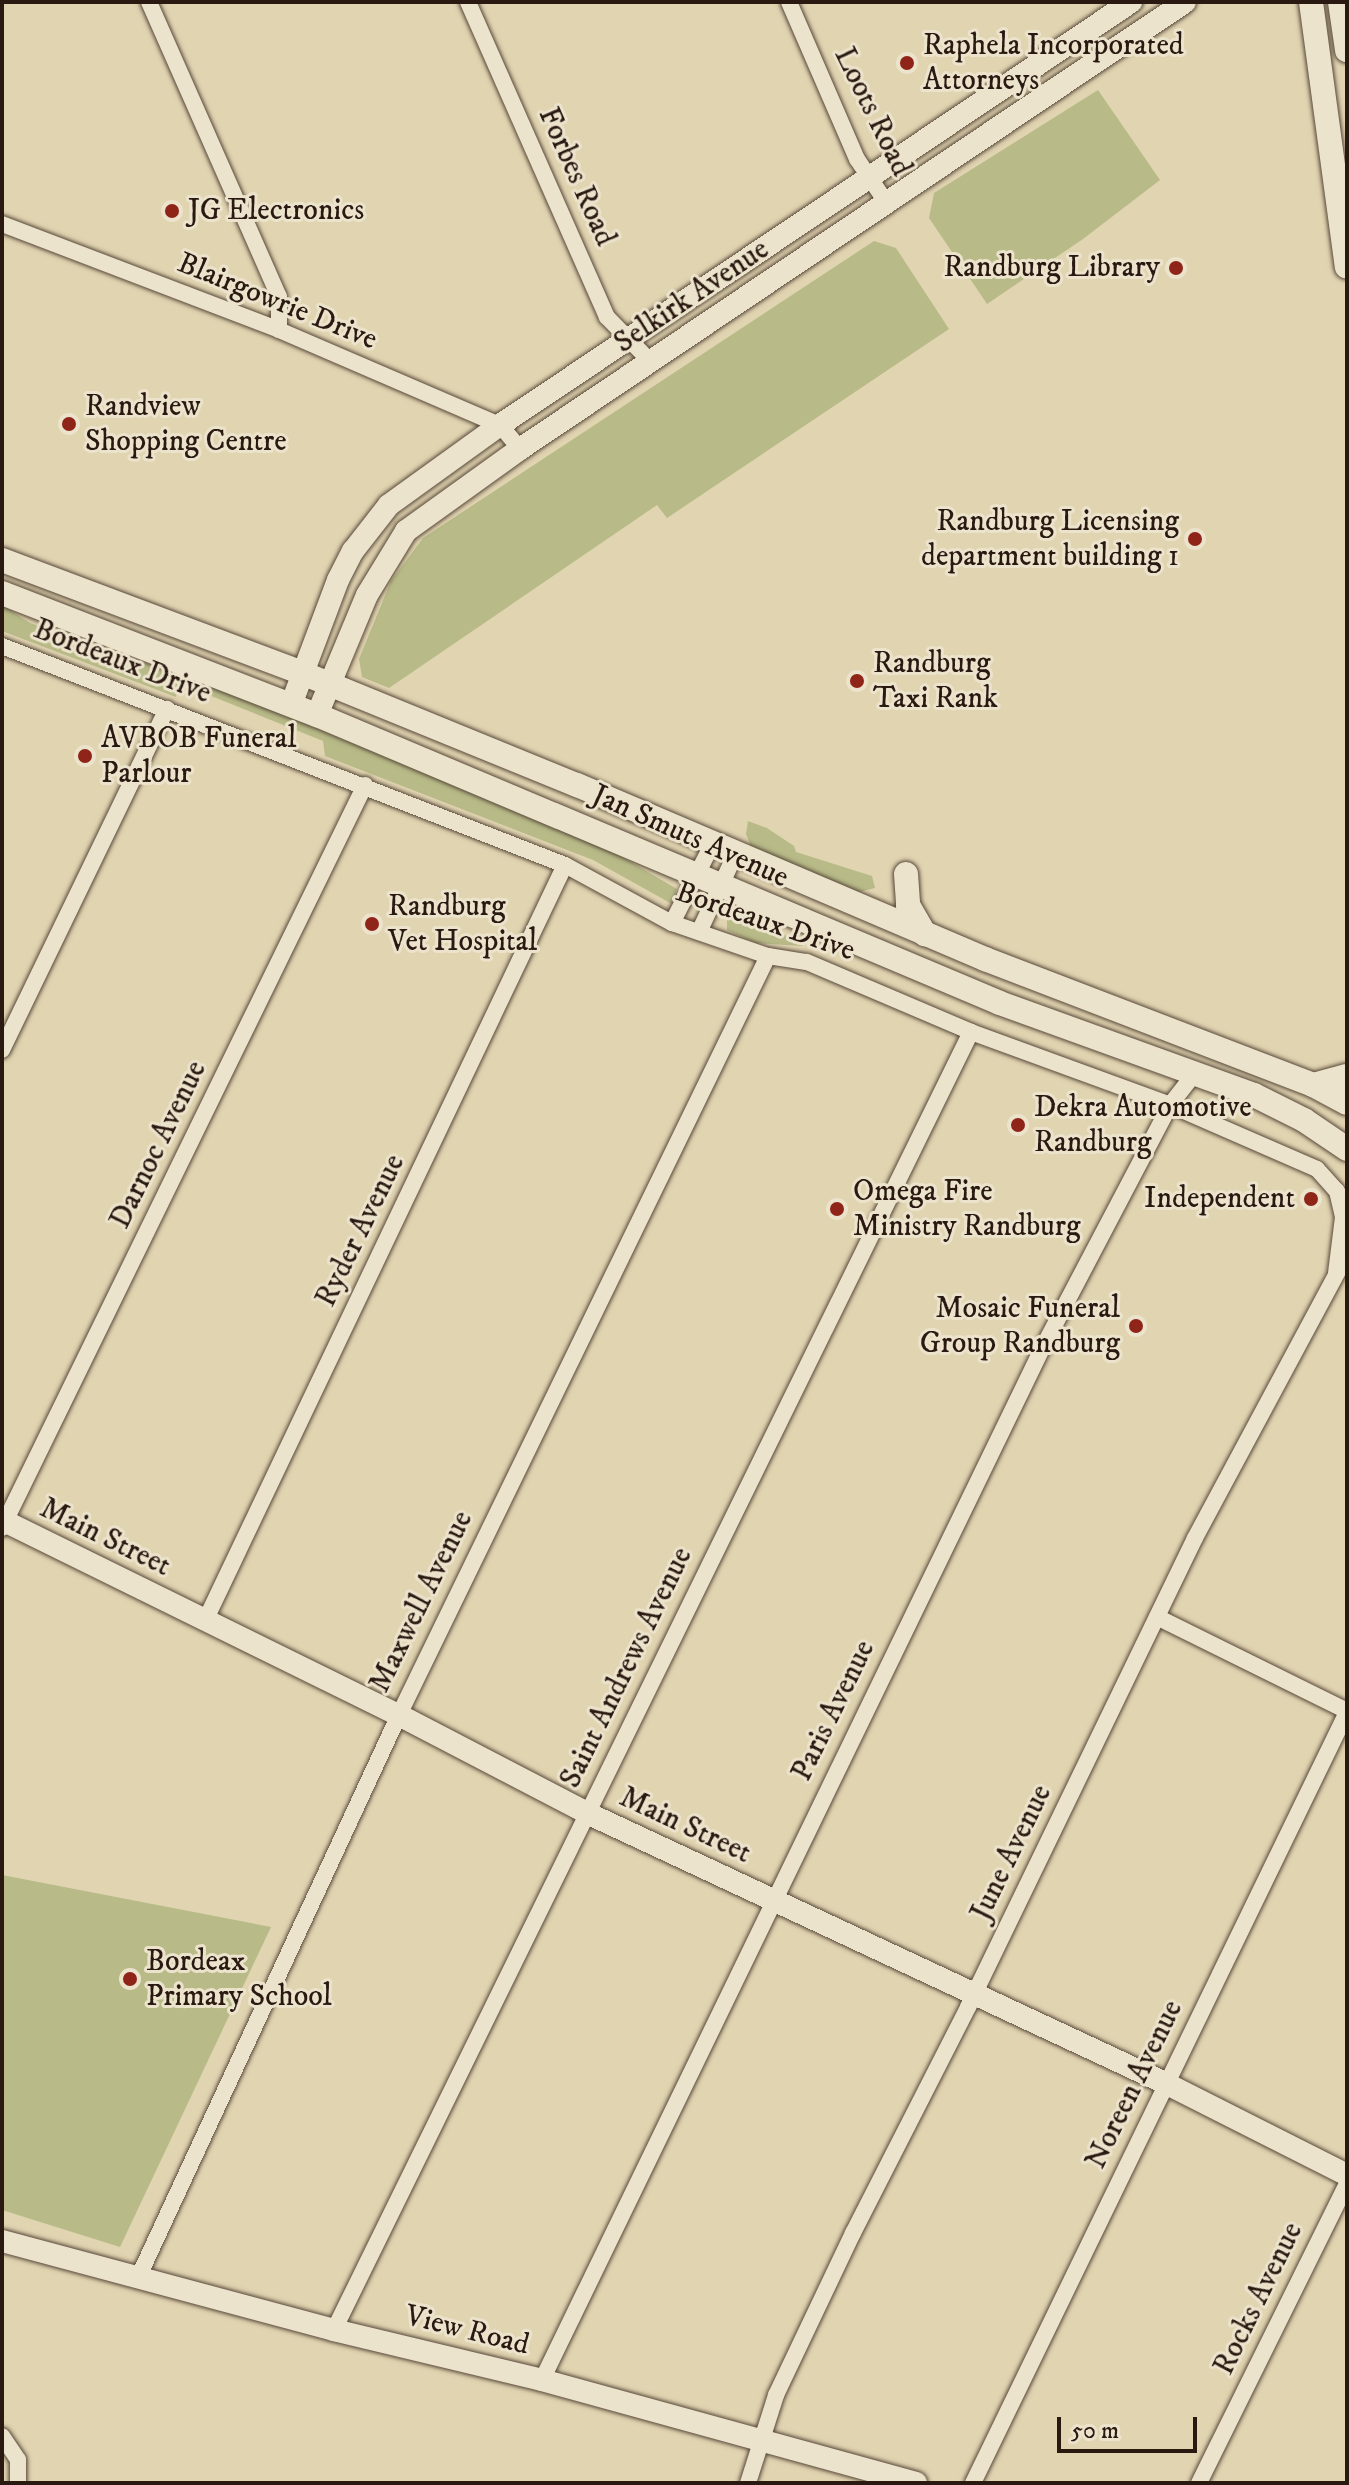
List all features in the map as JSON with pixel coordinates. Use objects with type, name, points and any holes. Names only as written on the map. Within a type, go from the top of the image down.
[{"type":"main road","points":[[1293,2],[1318,57]]},
{"type":"main road","points":[[1311,2],[1347,267]]},
{"type":"main road","points":[[1340,2],[1347,50]]},
{"type":"main road","name":"Jan Smuts Avenue","points":[[2,560],[302,673],[925,934],[1313,1085],[1347,1103]]},
{"type":"main road","name":"Jan Smuts Avenue","points":[[2,593],[317,715],[576,822],[720,888],[1000,1003],[1193,1076],[1254,1095],[1304,1120],[1347,1149]]},
{"type":"main road","points":[[906,874],[908,905],[925,934]]},
{"type":"main road","points":[[1313,1085],[1347,1076]]},
{"type":"street","points":[[149,2],[279,297],[279,330]]},
{"type":"street","name":"Forbes Road","points":[[468,2],[607,317],[651,362]]},
{"type":"street","name":"Loots Road","points":[[789,2],[848,139],[886,202]]},
{"type":"street","name":"Selkirk Avenue","points":[[317,715],[367,595],[406,531],[520,449],[1185,2]]},
{"type":"street","points":[[1121,5],[1132,35]]},
{"type":"street","name":"Selkirk Avenue","points":[[291,705],[338,580],[375,521],[389,505],[500,425],[1121,5]]},
{"type":"street","name":"Blairgowrie Drive","points":[[2,224],[279,330],[500,425],[520,449]]},
{"type":"street","name":"Bordeaux Drive","points":[[2,646],[565,865],[672,923],[768,956],[807,962],[971,1032],[1170,1105],[1317,1169],[1337,1191],[1343,1217],[1336,1273]]},
{"type":"street","points":[[2,1050],[167,709]]},
{"type":"street","name":"Darnoc Avenue","points":[[3,1523],[365,785]]},
{"type":"street","points":[[672,923],[713,843]]},
{"type":"street","points":[[699,932],[736,853]]},
{"type":"street","name":"Ryder Avenue","points":[[205,1621],[565,865]]},
{"type":"street","name":"Maxwell Avenue","points":[[138,2278],[399,1715],[768,956]]},
{"type":"street","name":"Saint Andrews Avenue","points":[[334,2330],[971,1032]]},
{"type":"street","name":"Paris Avenue","points":[[542,2380],[1042,1349],[1170,1105],[1193,1076]]},
{"type":"street","name":"June Avenue","points":[[748,2483],[776,2395],[853,2233],[974,1995],[1195,1538],[1347,1257]]},
{"type":"street","name":"Main Street","points":[[3,1523],[399,1715],[587,1813],[1167,2084],[1347,2175]]},
{"type":"street","points":[[1157,1617],[1347,1711]]},
{"type":"street","name":"Noreen Avenue","points":[[973,2483],[1347,1711]]},
{"type":"street","name":"Rocks Avenue","points":[[1199,2483],[1347,2183]]},
{"type":"street","name":"View Road","points":[[2,2241],[334,2330],[542,2380],[916,2483]]},
{"type":"street","points":[[2,2436],[11,2445],[18,2460],[18,2483]]},
{"type":"green space","points":[[1098,90],[1160,180],[1083,239],[987,304],[929,218],[934,193]]},
{"type":"green space","points":[[874,241],[896,248],[949,329],[667,518],[657,505],[389,688],[362,677],[359,659],[391,581],[423,538]]},
{"type":"green space","points":[[2,605],[30,623],[199,681],[595,841],[677,889],[672,904],[593,860],[325,756],[323,741],[179,683],[176,697],[2,631]]},
{"type":"green space","points":[[748,821],[767,828],[794,846],[796,852],[872,876],[875,888],[855,893],[751,847],[746,834]]},
{"type":"green space","points":[[738,914],[803,943],[802,946],[756,943],[727,930],[727,919]]},
{"type":"green space","points":[[2,1875],[271,1927],[120,2247],[2,2210]]},
{"type":"place","name":"Raphela Incorporated Attorneys","points":[[907,63]]},
{"type":"place","name":"JG Electronics","points":[[172,211]]},
{"type":"place","name":"Randburg Library","points":[[1176,268]]},
{"type":"place","name":"Randview Shopping Centre","points":[[69,424]]},
{"type":"place","name":"Randburg Licensing department building 1","points":[[1195,539]]},
{"type":"place","name":"Randburg Taxi Rank","points":[[857,681]]},
{"type":"place","name":"AVBOB Funeral Parlour","points":[[85,756]]},
{"type":"place","name":"Randburg Vet Hospital","points":[[372,924]]},
{"type":"place","name":"Dekra Automotive Randburg","points":[[1018,1125]]},
{"type":"place","name":"Independent","points":[[1311,1199]]},
{"type":"place","name":"Omega Fire Ministry Randburg","points":[[837,1209]]},
{"type":"place","name":"Mosaic Funeral Group Randburg","points":[[1136,1326]]},
{"type":"place","name":"Bordeax Primary School","points":[[130,1979]]}]
